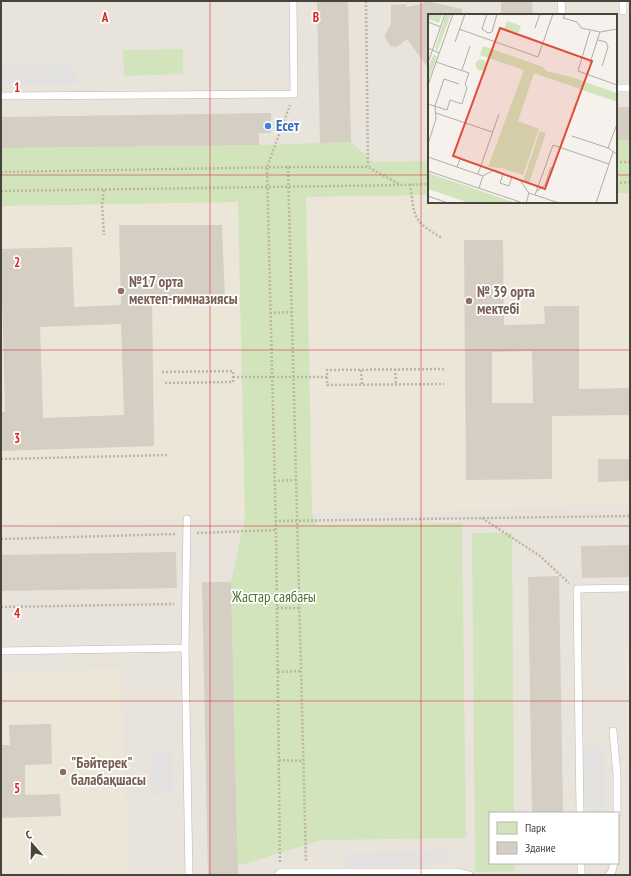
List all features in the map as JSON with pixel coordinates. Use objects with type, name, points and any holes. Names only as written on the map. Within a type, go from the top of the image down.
[{"type":"lane","points":[[1,96],[294,94],[293,1]]},
{"type":"lane","points":[[561,1],[562,14]]},
{"type":"lane","points":[[623,1],[623,11]]},
{"type":"lane","points":[[617,88],[630,88]]},
{"type":"lane","points":[[187,519],[185,648],[189,875]]},
{"type":"lane","points":[[580,812],[577,589],[630,588]]},
{"type":"lane","points":[[1,651],[185,648]]},
{"type":"lane","points":[[614,731],[617,775],[617,812]]},
{"type":"lane","points":[[581,864],[581,875]]},
{"type":"lane","points":[[609,875],[614,864]]},
{"type":"lane","points":[[279,874],[306,872],[342,874],[457,872],[469,875]]},
{"type":"path","points":[[366,1],[368,167]]},
{"type":"path","points":[[279,874],[276,530],[267,167],[294,94]]},
{"type":"path","points":[[617,162],[630,162]]},
{"type":"path","points":[[288,166],[306,872]]},
{"type":"path","points":[[1,172],[288,166],[368,167],[401,184]]},
{"type":"path","points":[[617,182],[630,182]]},
{"type":"path","points":[[410,184],[415,217],[424,227],[442,238]]},
{"type":"path","points":[[1,191],[428,184]]},
{"type":"path","points":[[104,190],[102,204],[104,235]]},
{"type":"path","points":[[270,313],[292,312]]},
{"type":"path","points":[[395,369],[396,384]]},
{"type":"path","points":[[444,369],[327,370],[327,385],[444,384]]},
{"type":"path","points":[[361,370],[362,384]]},
{"type":"path","points":[[162,372],[233,371],[233,382],[163,383]]},
{"type":"path","points":[[233,377],[327,376]]},
{"type":"path","points":[[1,459],[168,455]]},
{"type":"path","points":[[274,481],[296,480]]},
{"type":"path","points":[[275,521],[630,516]]},
{"type":"path","points":[[481,518],[540,556],[577,589]]},
{"type":"path","points":[[1,539],[276,530]]},
{"type":"path","points":[[1,607],[185,603]]},
{"type":"path","points":[[277,608],[299,608]]},
{"type":"path","points":[[278,672],[301,671]]},
{"type":"path","points":[[279,760],[303,761]]},
{"type":"shaded area","points":[[1,1],[630,1],[630,875],[1,875]]},
{"type":"shaded area","points":[[69,64],[81,84],[1,85],[1,66]]},
{"type":"shaded area","name":"№ 39 орта мектебі","points":[[617,193],[630,193],[630,505],[312,513],[306,196],[428,195],[428,203],[617,203]]},
{"type":"shaded area","name":"№17 орта мектеп-гимназиясы","points":[[238,201],[245,518],[1,523],[1,206]]},
{"type":"shaded area","points":[[630,648],[630,838],[624,649]]},
{"type":"shaded area","name":"\"Бәйтерек\" балабақшасы","points":[[120,668],[129,870],[1,875],[1,674]]},
{"type":"shaded area","points":[[584,746],[604,746],[606,812],[586,812]]},
{"type":"shaded area","points":[[172,751],[174,794],[152,795],[150,752]]},
{"type":"shaded area","points":[[447,850],[447,864],[345,867],[345,853]]},
{"type":"green space","points":[[183,49],[183,74],[124,76],[123,50]]},
{"type":"green space","points":[[617,140],[630,140],[630,193],[617,193]]},
{"type":"green space","name":"Жастар саябағы","points":[[351,142],[373,162],[428,161],[428,195],[306,197],[312,513],[316,525],[462,523],[466,838],[321,840],[238,865],[231,582],[245,518],[238,202],[1,206],[1,148],[259,145]]},
{"type":"green space","points":[[472,533],[512,533],[514,812],[489,812],[489,864],[515,864],[515,871],[475,872]]},
{"type":"building","points":[[317,1],[348,1],[351,142],[320,143]]},
{"type":"building","points":[[427,1],[462,9],[462,14],[428,14],[428,68],[407,39],[395,47],[390,46],[385,37],[385,34],[391,24],[391,5],[406,4],[406,7],[422,4]]},
{"type":"building","points":[[501,1],[532,1],[533,14],[501,14]]},
{"type":"building","points":[[617,107],[630,107],[630,140],[617,140]]},
{"type":"building","points":[[271,113],[271,133],[259,133],[259,145],[1,148],[1,117]]},
{"type":"building","points":[[119,225],[222,225],[225,300],[152,302],[154,446],[1,451],[1,412],[5,412],[1,249],[72,247],[74,307],[121,305]],"holes":[[[121,324],[124,415],[43,418],[40,327]]]},
{"type":"building","points":[[464,240],[503,240],[504,325],[545,324],[544,306],[579,306],[579,389],[630,388],[630,415],[552,416],[552,479],[466,480]],"holes":[[[532,351],[533,403],[492,403],[492,352]]]},
{"type":"building","points":[[598,459],[630,459],[630,481],[598,482]]},
{"type":"building","points":[[630,545],[630,577],[582,578],[581,546]]},
{"type":"building","points":[[176,552],[177,588],[1,591],[1,555]]},
{"type":"building","points":[[559,576],[563,812],[532,812],[528,577]]},
{"type":"building","points":[[202,582],[231,582],[238,875],[208,875]]},
{"type":"building","points":[[51,724],[52,764],[25,765],[25,795],[60,794],[61,816],[1,818],[1,745],[10,745],[9,725]]},
{"type":"place","name":"Есет","points":[[268,126]]},
{"type":"place","name":"№17 орта мектеп-гимназиясы","points":[[121,291]]},
{"type":"place","name":"№ 39 орта мектебі","points":[[469,301]]},
{"type":"place","name":"\"Бәйтерек\" балабақшасы","points":[[63,772]]}]
